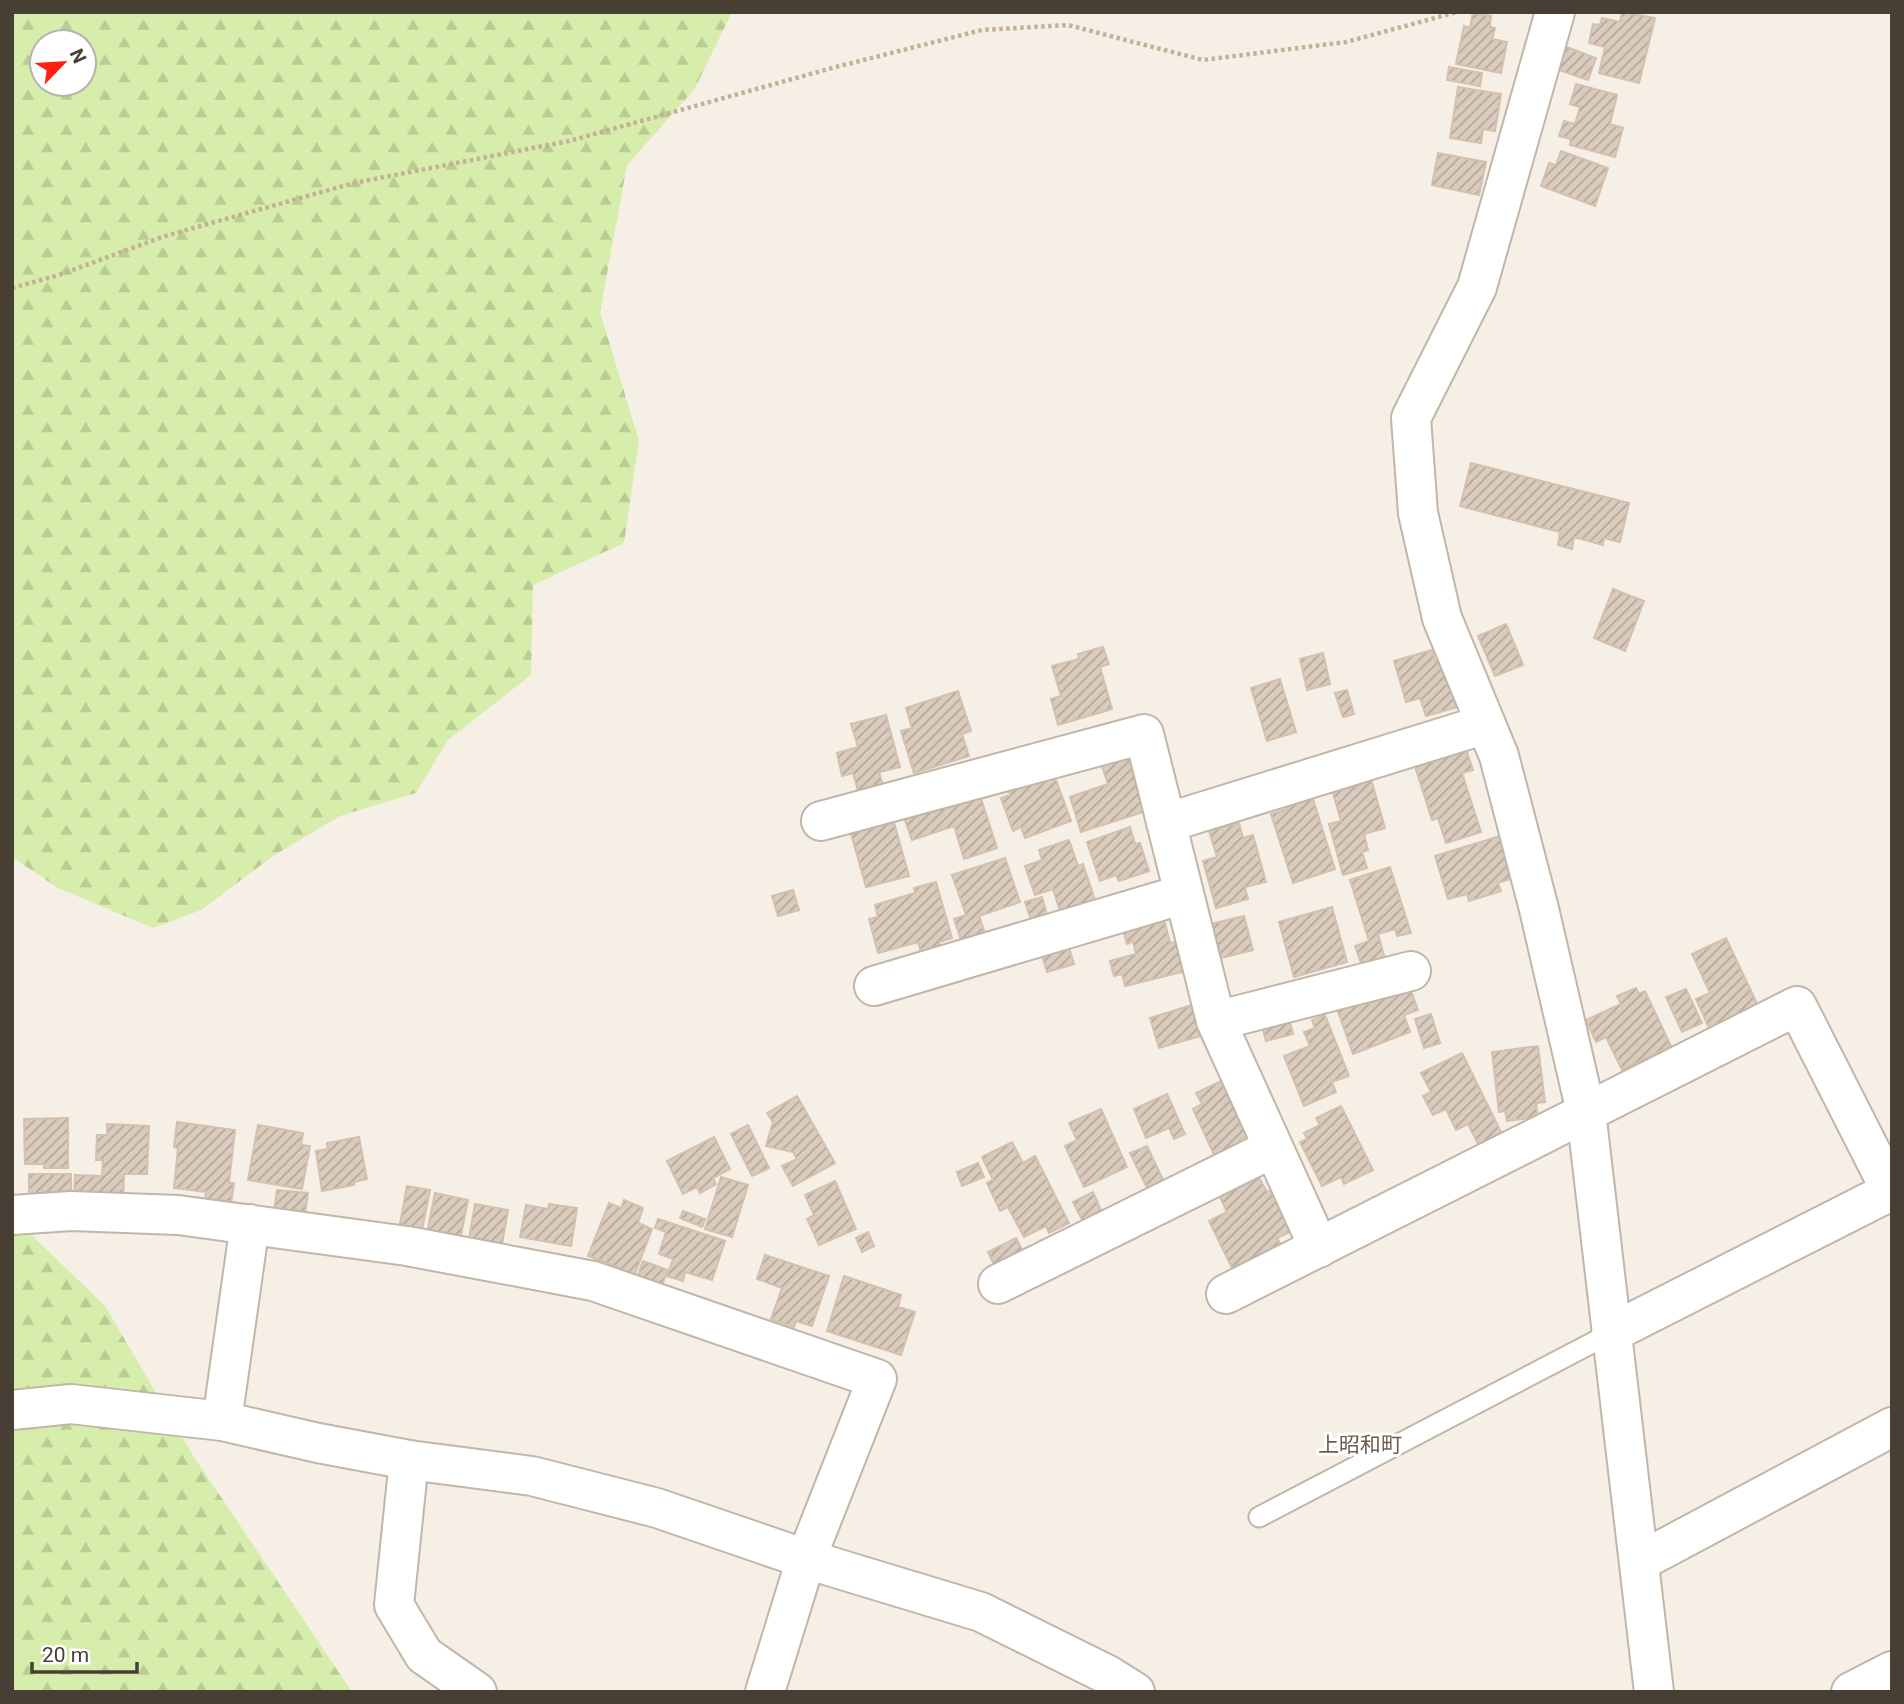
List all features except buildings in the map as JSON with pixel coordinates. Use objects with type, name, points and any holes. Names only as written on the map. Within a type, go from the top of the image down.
[{"type":"street","points":[[1555,12],[1477,286],[1411,418],[1418,513],[1442,618],[1499,756],[1539,909],[1586,1112],[1654,1692]]},
{"type":"street","points":[[1166,823],[1486,724]]},
{"type":"street","points":[[821,821],[1144,734],[1216,1021],[1319,1248]]},
{"type":"street","points":[[874,986],[1184,894]]},
{"type":"street","points":[[1216,1021],[1411,971]]},
{"type":"street","points":[[1226,1294],[1797,1006],[1891,1192],[1611,1333]]},
{"type":"street","points":[[998,1284],[1273,1148]]},
{"type":"street","points":[[12,1215],[84,1211],[178,1215],[407,1246],[593,1281],[877,1379],[806,1559],[765,1692]]},
{"type":"street","points":[[222,1421],[250,1224]]},
{"type":"street","points":[[12,1410],[71,1404],[222,1421],[409,1460],[532,1476],[657,1508],[806,1559],[981,1612],[1108,1675],[1135,1692]]},
{"type":"street","points":[[1639,1562],[1892,1427]]},
{"type":"street","points":[[409,1460],[394,1605],[424,1655],[477,1692]]},
{"type":"street","points":[[1850,1692],[1892,1671]]},
{"type":"lane","points":[[1259,1517],[1611,1333]]},
{"type":"path","points":[[12,288],[59,275],[165,236],[354,183],[569,141],[832,68],[982,30],[1068,25],[1202,60],[1346,42],[1457,12]]},
{"type":"green space","points":[[12,12],[732,12],[694,90],[627,165],[600,312],[639,441],[624,543],[533,585],[531,675],[448,740],[416,793],[340,816],[273,856],[201,910],[153,928],[58,888],[12,857]]},
{"type":"green space","points":[[12,1216],[105,1306],[192,1454],[352,1692],[12,1692]]},
{"type":"district","name":"上昭和町","points":[[1360,1445]]}]
